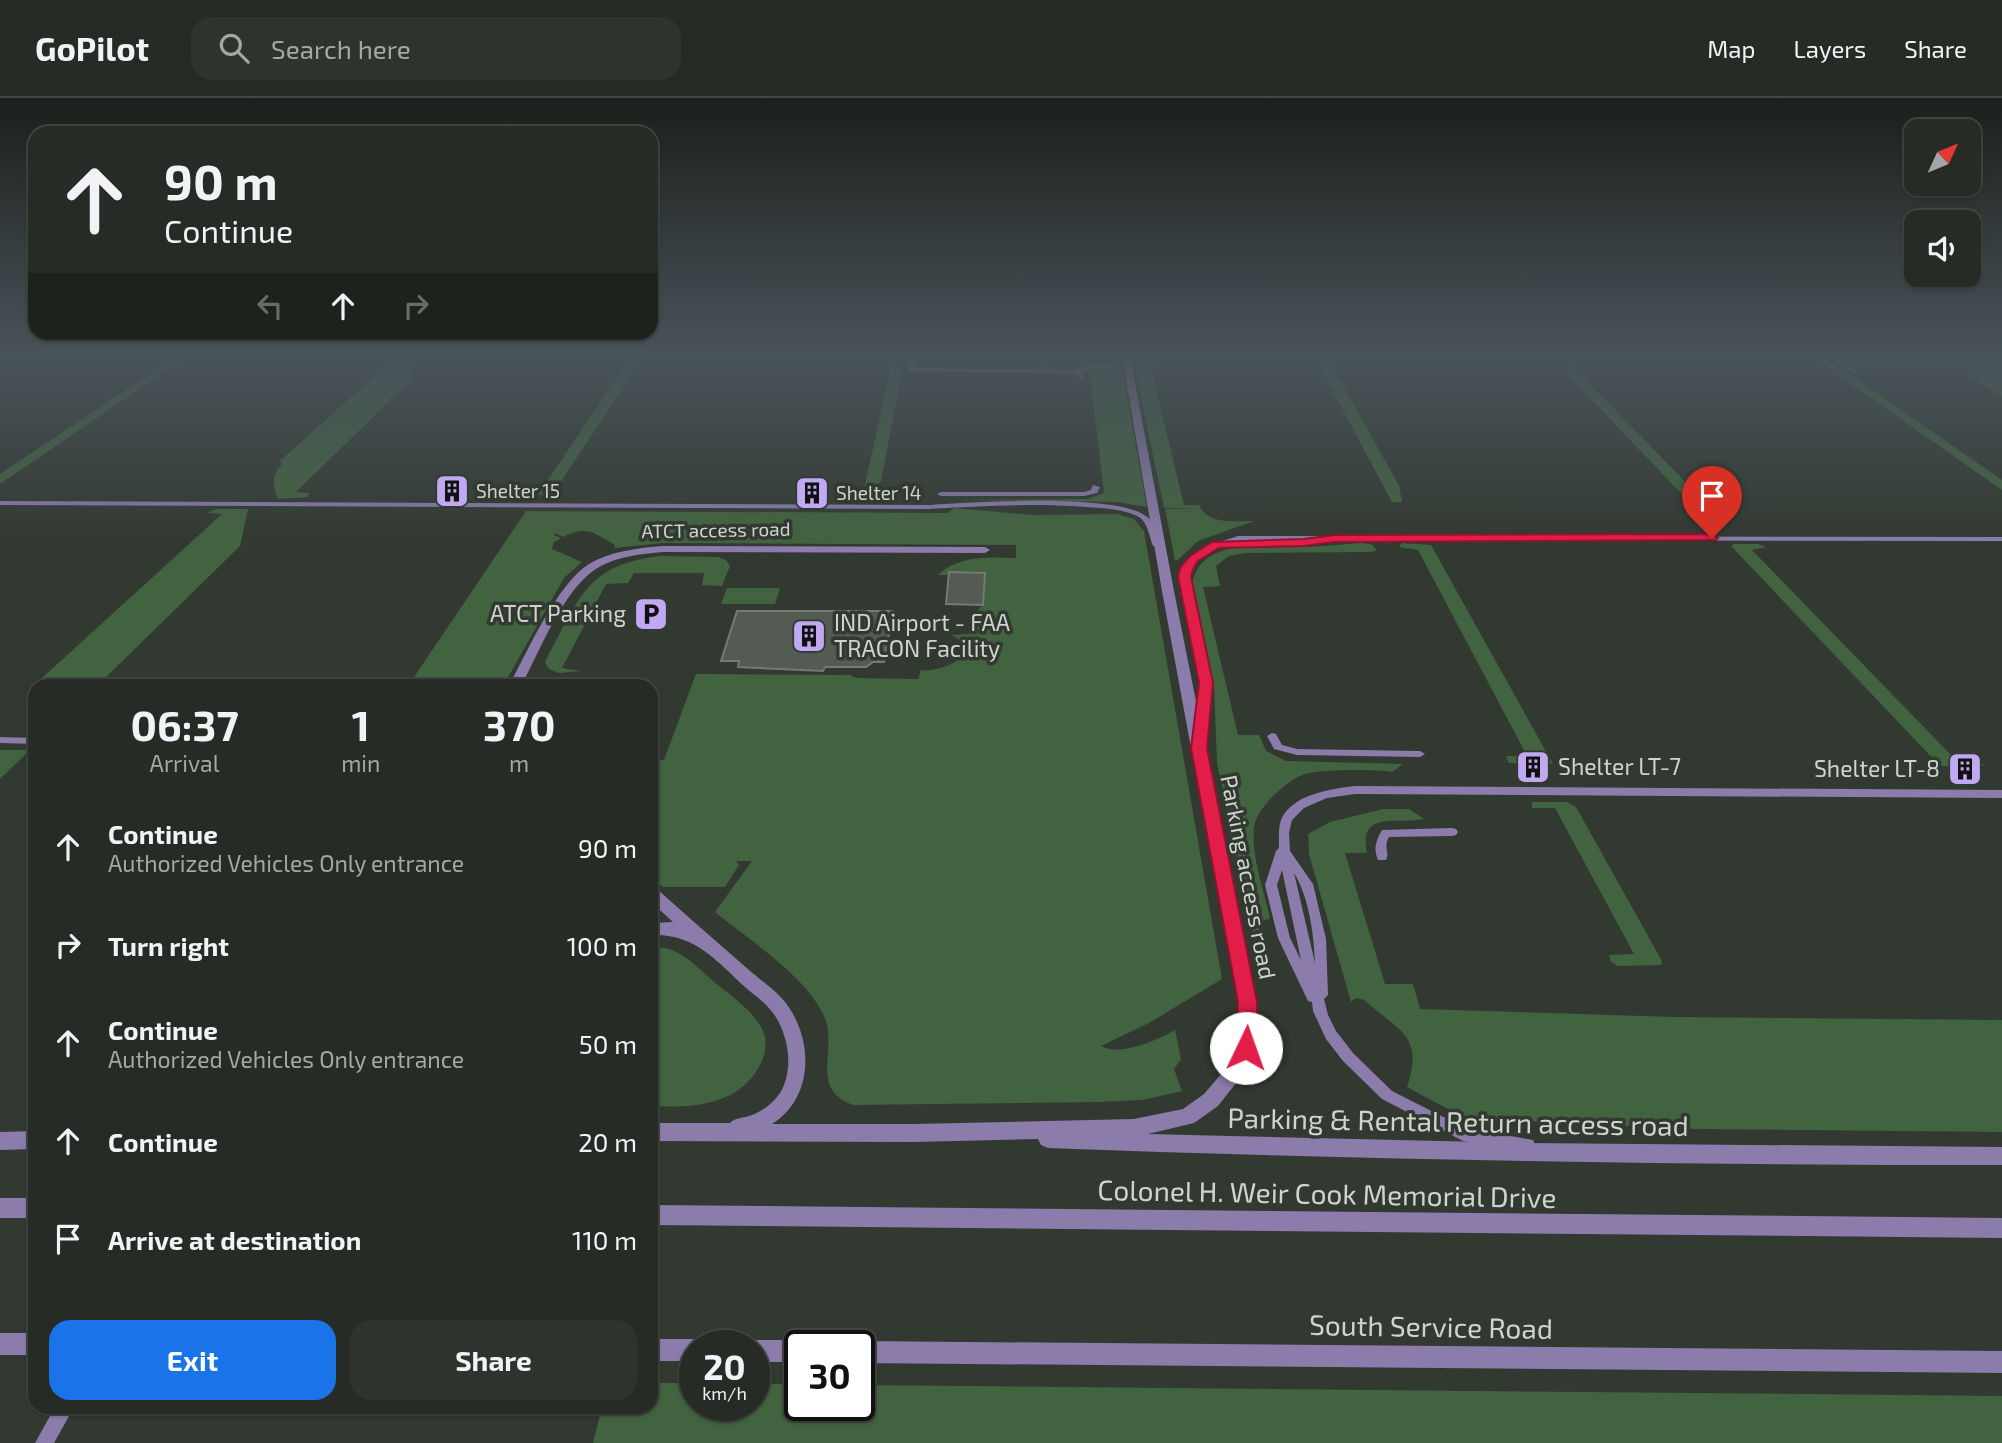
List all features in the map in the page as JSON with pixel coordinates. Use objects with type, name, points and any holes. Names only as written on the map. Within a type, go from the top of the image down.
[{"type":"street","name":"Parking access road","points":[[914,1133],[1133,1128],[1187,1117],[1211,1100],[1234,1072],[1246,1048],[1247,1002],[1137,419]]},
{"type":"street","name":"ATCT access road","points":[[519,679],[579,578],[597,564],[618,556],[663,549],[985,550]]},
{"type":"street","points":[[658,899],[779,1007],[795,1039],[797,1061],[793,1088],[778,1110],[756,1123],[709,1133]]},
{"type":"street","points":[[658,929],[672,928],[713,948]]},
{"type":"street","points":[[658,1132],[914,1133]]},
{"type":"street","name":"Parking & Rental Return access road","points":[[914,1133],[1228,1146],[2002,1156]]},
{"type":"street","points":[[0,1141],[28,1140]]},
{"type":"street","points":[[0,1208],[28,1208]]},
{"type":"street","name":"Colonel H. Weir Cook Memorial Drive","points":[[658,1215],[2002,1228]]},
{"type":"street","points":[[0,1344],[28,1344]]},
{"type":"street","points":[[658,1350],[679,1350]]},
{"type":"street","name":"South Service Road","points":[[875,1352],[2002,1362]]},
{"type":"lane","points":[[941,494],[1084,494],[1094,491],[1096,487]]},
{"type":"lane","points":[[0,503],[917,507],[999,505],[1056,510],[1101,507],[1127,510],[1144,518],[1150,526],[1162,560]]},
{"type":"lane","points":[[1199,748],[1206,683],[1184,577],[1186,568],[1194,558],[1216,544],[1294,543],[1334,538],[2002,539]]},
{"type":"lane","points":[[1272,736],[1278,747],[1297,752],[1420,754]]},
{"type":"lane","points":[[0,740],[28,741]]},
{"type":"lane","points":[[1322,1015],[1283,849],[1282,832],[1285,821],[1303,803],[1319,797],[1354,790],[2002,794]]},
{"type":"lane","points":[[1382,857],[1380,843],[1386,833],[1452,832]]},
{"type":"lane","points":[[1283,849],[1271,885],[1284,938],[1331,1035],[1364,1076],[1387,1095],[1414,1111],[1463,1134],[1570,1152]]},
{"type":"lane","points":[[1925,1156],[2002,1163]]},
{"type":"lane","points":[[44,1443],[61,1414]]},
{"type":"green space","points":[[83,419],[96,419],[0,484],[0,474]]},
{"type":"green space","points":[[327,419],[371,419],[296,492],[310,493],[307,497],[278,499],[274,480],[282,464],[280,461]]},
{"type":"green space","points":[[589,419],[603,419],[552,495],[538,495]]},
{"type":"green space","points":[[879,419],[893,419],[881,481],[873,493],[863,494]]},
{"type":"green space","points":[[1095,419],[1131,419],[1147,507],[1116,502],[950,500],[1088,499],[1104,493]]},
{"type":"green space","points":[[1146,419],[1163,419],[1184,505],[1199,505],[1215,519],[1254,521],[1198,541],[1175,560],[1165,509],[1198,508],[1164,508]]},
{"type":"green space","points":[[1348,419],[1362,419],[1399,486],[1402,502],[1392,502]]},
{"type":"green space","points":[[1610,419],[1624,419],[1706,503],[1695,503],[1680,492]]},
{"type":"green space","points":[[1900,419],[1914,419],[2002,480],[2002,490]]},
{"type":"green space","points":[[954,508],[1033,515],[1117,514],[1134,519],[1144,531],[1222,979],[1149,1023],[1101,1046],[1118,1050],[1128,1048],[1175,1030],[1181,1059],[1174,1069],[1182,1091],[1143,1100],[1098,1102],[853,1105],[832,1090],[828,1080],[828,1034],[819,1006],[778,961],[715,912],[752,861],[736,861],[739,865],[725,887],[663,887],[658,883],[658,760],[664,760],[696,674],[850,675],[856,678],[918,679],[921,670],[950,665],[964,654],[965,648],[961,642],[951,635],[969,634],[971,617],[983,605],[984,573],[949,572],[948,575],[938,575],[946,568],[965,561],[1016,558],[1016,545],[663,543],[614,548],[615,545],[590,532],[572,533],[563,537],[555,533],[554,535],[561,538],[554,542],[552,549],[582,562],[564,578],[507,679],[413,679],[526,511],[948,513]]},
{"type":"green space","points":[[216,509],[248,509],[240,546],[104,679],[43,679],[222,514],[207,513]]},
{"type":"green space","points":[[1402,543],[1431,545],[1553,764],[1509,763],[1506,756],[1527,756],[1418,550],[1399,547]]},
{"type":"green space","points":[[1371,544],[1377,550],[1245,553],[1229,556],[1216,566],[1220,586],[1203,587],[1238,735],[1259,735],[1266,751],[1286,761],[1403,764],[1392,772],[1348,770],[1305,774],[1282,788],[1260,811],[1254,827],[1256,862],[1270,918],[1261,922],[1255,943],[1217,763],[1214,685],[1192,586],[1198,569],[1208,558],[1223,551],[1240,547],[1310,547]]},
{"type":"green space","points":[[1758,544],[1766,547],[1752,550],[1954,758],[1977,759],[1984,766],[1940,766],[1731,546]]},
{"type":"green space","points":[[661,556],[718,557],[726,560],[730,566],[722,586],[702,585],[704,573],[634,573],[628,583],[606,584],[562,668],[581,671],[559,673],[549,669],[545,662],[577,602],[588,588],[600,576],[616,567]]},
{"type":"green space","points":[[727,588],[780,588],[775,604],[721,604]]},
{"type":"green space","points":[[0,750],[28,750],[28,752],[0,779]]},
{"type":"green space","points":[[1532,802],[1567,802],[1576,807],[1662,961],[1661,965],[1618,966],[1611,962],[1609,955],[1634,954],[1555,808],[1532,808]]},
{"type":"green space","points":[[1383,809],[1409,809],[1424,819],[1374,824],[1368,830],[1367,853],[1345,853],[1385,984],[1413,984],[1420,1009],[1675,1017],[2002,1020],[2002,1132],[1697,1129],[1483,1119],[1459,1115],[1407,1087],[1413,1056],[1405,1036],[1364,1000],[1356,998],[1351,1002],[1309,854],[1308,834],[1330,822]]},
{"type":"green space","points":[[658,947],[681,954],[694,963],[746,1008],[758,1022],[765,1038],[764,1056],[760,1065],[740,1089],[713,1102],[658,1106]]},
{"type":"green space","points":[[658,1383],[679,1383],[679,1421],[770,1421],[770,1384],[784,1384],[784,1421],[875,1421],[875,1385],[2002,1396],[2002,1443],[593,1443],[600,1414],[658,1414]]},
{"type":"building","points":[[949,572],[985,573],[983,605],[946,604]]},
{"type":"building","name":"IND Airport - FAA TRACON Facility","points":[[737,611],[893,611],[884,662],[873,662],[866,667],[825,667],[823,671],[738,667],[739,661],[721,661]]},
{"type":"place","name":"Shelter 15","points":[[452,491]]},
{"type":"place","name":"Shelter 14","points":[[812,493]]},
{"type":"place","name":"ATCT Parking","points":[[651,614]]},
{"type":"place","name":"IND Airport - FAA TRACON Facility","points":[[809,636]]},
{"type":"place","name":"Shelter LT-7","points":[[1533,767]]},
{"type":"place","name":"Shelter LT-8","points":[[1965,769]]},
{"type":"route","points":[[1246,1048],[1249,1027],[1247,1002],[1199,748],[1206,683],[1184,577],[1186,568],[1194,558],[1216,544],[1304,543],[1334,538],[1712,538]]}]
